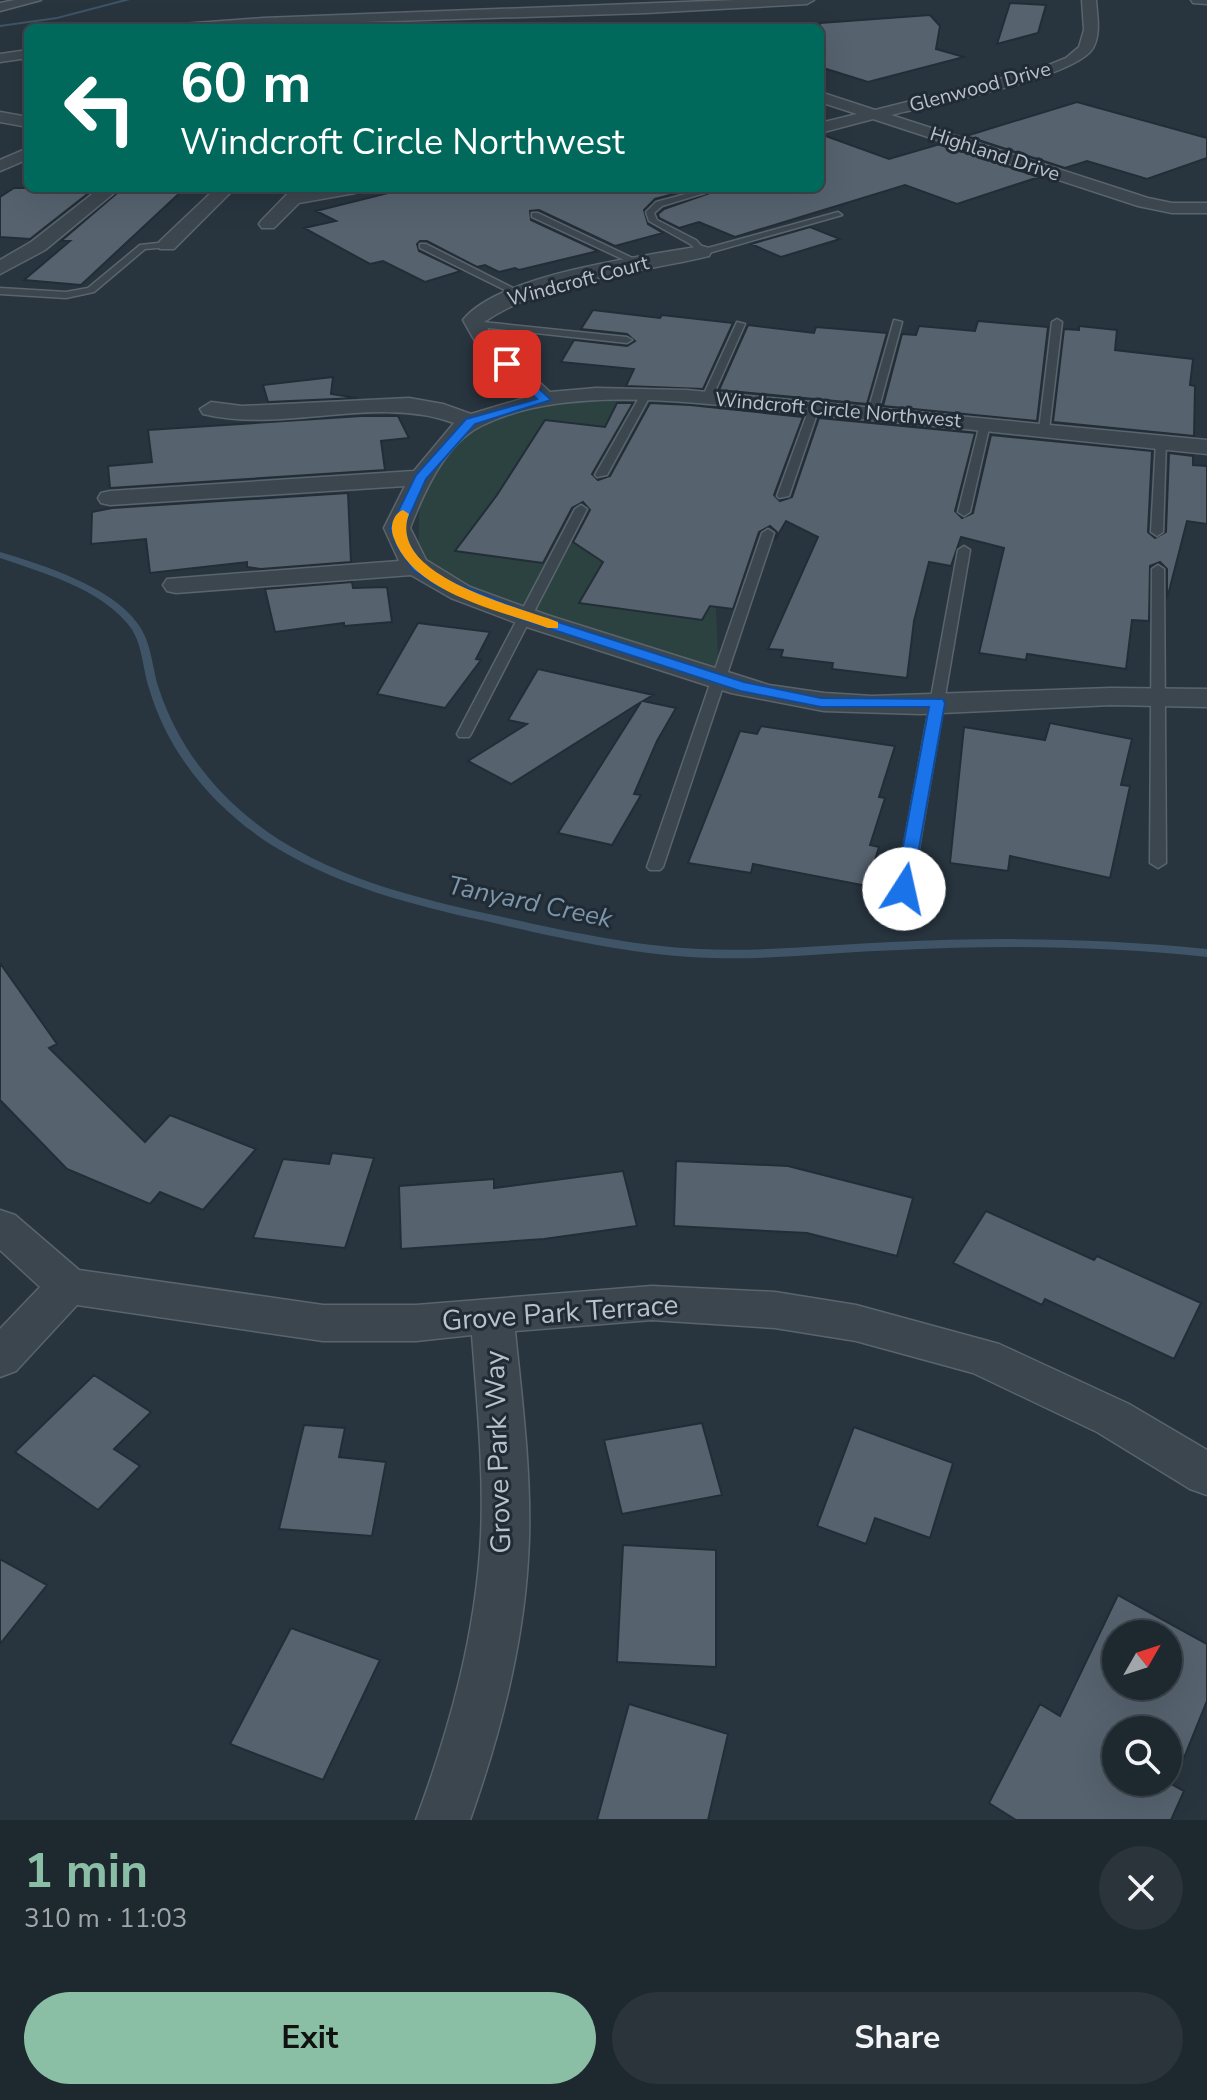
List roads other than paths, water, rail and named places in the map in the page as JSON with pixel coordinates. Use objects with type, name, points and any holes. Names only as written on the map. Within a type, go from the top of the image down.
[{"type":"street","points":[[0,7],[34,0]]},
{"type":"street","points":[[236,24],[647,16],[807,0]]},
{"type":"street","name":"Glenwood Drive","points":[[824,127],[1032,75],[1074,61],[1088,48],[1092,34],[1089,0]]},
{"type":"street","points":[[1198,0],[1207,0]]},
{"type":"street","points":[[0,58],[24,55]]},
{"type":"street","name":"Highland Drive","points":[[824,98],[1144,202],[1172,208],[1207,208]]},
{"type":"street","points":[[0,166],[24,155]]},
{"type":"street","points":[[0,268],[38,246],[106,192]]},
{"type":"street","points":[[167,245],[222,192]]},
{"type":"street","points":[[268,224],[298,193]]},
{"type":"street","name":"Windcroft Court","points":[[473,324],[473,320],[490,306],[520,294],[638,263],[702,252]]},
{"type":"street","points":[[473,324],[487,346],[545,400]]},
{"type":"street","name":"Windcroft Circle Northwest","points":[[471,422],[545,400],[600,393],[873,411],[1207,447]]},
{"type":"street","points":[[211,409],[242,413],[409,405],[435,409],[471,422],[420,478],[397,528],[403,547],[418,567],[442,583],[525,616],[719,679],[821,702],[937,703],[1158,694],[1207,698]]},
{"type":"street","points":[[110,498],[420,478]]},
{"type":"street","points":[[176,585],[418,567]]},
{"type":"street","points":[[0,1226],[68,1286],[0,1358]]},
{"type":"street","name":"Grove Park Terrace","points":[[68,1286],[323,1323],[386,1325],[605,1305],[698,1304],[775,1310],[856,1323],[983,1357],[1113,1418],[1207,1474]]},
{"type":"street","name":"Grove Park Way","points":[[443,1820],[479,1708],[502,1580],[504,1481],[492,1317]]},
{"type":"lane","points":[[702,192],[659,204],[650,212],[653,221],[693,242],[702,252],[838,215]]},
{"type":"lane","points":[[535,215],[638,263]]},
{"type":"lane","points":[[0,291],[66,295],[91,290],[143,247],[167,245]]},
{"type":"lane","points":[[423,246],[520,294]]},
{"type":"lane","points":[[873,411],[897,322]]},
{"type":"lane","points":[[1044,430],[1057,322]]},
{"type":"lane","points":[[473,324],[627,340]]},
{"type":"lane","points":[[707,398],[740,324]]},
{"type":"lane","points":[[601,475],[645,396]]},
{"type":"lane","points":[[783,496],[814,408]]},
{"type":"lane","points":[[964,512],[985,424]]},
{"type":"lane","points":[[1157,532],[1161,442]]},
{"type":"lane","points":[[464,734],[581,509]]},
{"type":"lane","points":[[655,867],[768,533]]},
{"type":"lane","points":[[904,889],[964,550]]},
{"type":"lane","points":[[1158,569],[1158,863]]},
{"type":"waterway","name":"Tanyard Creek","points":[[0,26],[57,18],[128,0]]},
{"type":"waterway","name":"Tanyard Creek","points":[[0,555],[85,588],[129,619],[140,634],[154,689],[175,738],[205,781],[242,819],[287,849],[320,866],[389,892],[460,912],[533,927],[640,947],[694,953],[757,954],[930,944],[1009,943],[1089,944],[1207,953]]}]
